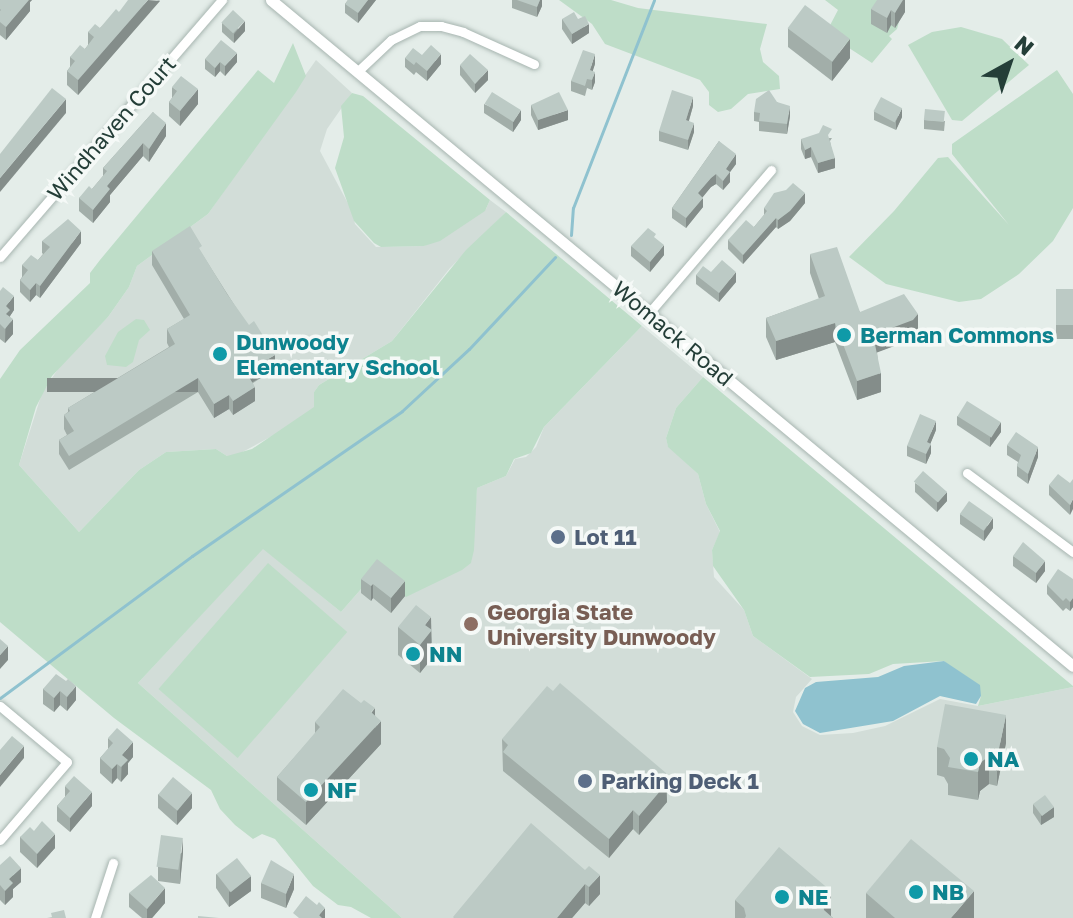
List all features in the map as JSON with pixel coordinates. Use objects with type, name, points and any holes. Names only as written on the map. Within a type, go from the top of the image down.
[{"type":"street","name":"Windhaven Court","points":[[0,257],[222,0]]},
{"type":"street","name":"Womack Road","points":[[271,0],[1073,666]]},
{"type":"street","points":[[357,72],[391,40],[420,26],[441,26],[463,32],[534,64]]},
{"type":"street","points":[[649,313],[771,170]]},
{"type":"street","points":[[967,473],[1073,552]]},
{"type":"street","points":[[0,706],[67,762],[0,840]]},
{"type":"street","points":[[95,918],[113,863]]},
{"type":"shaded area","points":[[316,60],[352,93],[327,129],[320,151],[352,211],[355,224],[376,247],[424,246],[486,209],[490,200],[506,212],[450,268],[392,341],[319,385],[314,392],[314,408],[298,422],[235,456],[227,456],[216,449],[166,452],[139,470],[79,532],[19,465],[42,393],[62,363],[108,317],[129,287],[137,266],[208,214]]},
{"type":"shaded area","name":"Georgia State University Dunwoody","points":[[642,326],[703,377],[676,408],[666,438],[668,446],[698,474],[706,504],[720,532],[712,550],[714,577],[744,610],[753,636],[812,679],[796,697],[793,712],[802,726],[820,735],[853,733],[885,726],[940,699],[978,706],[1073,687],[1073,918],[402,918],[138,683],[263,548],[341,612],[376,572],[471,563],[477,488],[506,476],[515,459],[526,457],[536,447],[544,427]]},
{"type":"green space","points":[[559,0],[611,0],[638,8],[767,24],[760,49],[763,62],[779,76],[780,89],[748,94],[731,109],[718,112],[709,105],[709,92],[700,80],[605,44],[592,24]]},
{"type":"green space","points":[[825,0],[905,0],[897,29],[889,36],[892,39],[872,63],[826,33],[838,10]]},
{"type":"green space","points":[[961,27],[1002,39],[1029,65],[962,121],[952,120],[908,45],[932,32]]},
{"type":"green space","points":[[293,43],[306,76],[296,92],[208,214],[137,266],[129,287],[108,317],[52,376],[36,407],[19,465],[79,532],[139,470],[166,452],[216,449],[227,456],[252,449],[314,407],[314,392],[319,385],[392,341],[466,250],[506,212],[642,326],[544,427],[531,453],[514,459],[506,476],[477,488],[474,550],[471,563],[462,570],[406,597],[376,572],[341,612],[263,549],[138,683],[402,918],[371,918],[351,907],[338,905],[313,886],[275,839],[262,834],[253,839],[235,825],[220,809],[211,790],[114,718],[0,622],[0,379],[20,350],[90,283],[90,273],[100,260],[258,70],[274,83]]},
{"type":"green space","points":[[1057,70],[1073,94],[1073,208],[1053,241],[1019,274],[981,299],[959,302],[886,284],[849,257],[894,211],[938,158],[948,157],[1009,225],[952,154],[952,144]]},
{"type":"green space","points":[[352,93],[363,96],[490,200],[485,211],[440,241],[424,246],[381,247],[374,243],[354,221],[335,168],[344,137],[341,106]]},
{"type":"green space","points":[[136,319],[144,320],[150,330],[139,340],[133,362],[126,367],[107,365],[105,356],[118,332]]},
{"type":"green space","points":[[703,377],[1073,687],[978,706],[981,696],[944,661],[893,664],[869,674],[810,677],[753,636],[744,610],[713,566],[712,550],[720,531],[706,504],[698,474],[668,447],[666,438],[676,408]]},
{"type":"green space","points":[[268,563],[347,632],[238,758],[158,689]]},
{"type":"water","points":[[944,661],[980,685],[981,696],[976,704],[940,696],[893,721],[820,733],[803,724],[795,711],[805,688],[816,682],[878,677],[904,666]]},
{"type":"building","points":[[0,0],[29,0],[6,27],[0,22]]},
{"type":"building","points":[[128,0],[148,0],[78,80],[67,71],[75,61],[70,57],[80,45],[85,49],[94,37],[88,32],[95,24],[100,28]]},
{"type":"building","points":[[348,0],[368,0],[358,13],[345,4]]},
{"type":"building","points":[[517,0],[540,0],[537,7]]},
{"type":"building","points":[[877,0],[903,0],[895,13],[891,10],[887,18],[871,9]]},
{"type":"building","points":[[805,5],[850,39],[832,62],[788,28]]},
{"type":"building","points":[[233,10],[245,21],[233,33],[221,22]]},
{"type":"building","points":[[574,12],[578,19],[585,16],[589,24],[572,34],[562,19]]},
{"type":"building","points":[[221,40],[237,53],[225,66],[220,62],[215,68],[205,59]]},
{"type":"building","points":[[431,45],[441,54],[427,71],[405,58],[413,48],[422,55]]},
{"type":"building","points":[[583,50],[595,54],[590,70],[595,72],[592,80],[587,79],[585,86],[571,81]]},
{"type":"building","points":[[470,54],[488,70],[475,84],[460,65]]},
{"type":"building","points":[[181,76],[198,89],[180,111],[169,102],[177,91],[172,87]]},
{"type":"building","points":[[52,88],[66,99],[0,178],[0,154]]},
{"type":"building","points":[[672,90],[693,97],[686,120],[694,123],[688,140],[659,131]]},
{"type":"building","points":[[769,90],[777,102],[790,106],[787,124],[759,121],[760,113],[754,112],[756,99]]},
{"type":"building","points":[[492,92],[521,110],[513,122],[485,104]]},
{"type":"building","points":[[559,92],[568,110],[538,120],[531,105]]},
{"type":"building","points":[[881,97],[902,108],[895,122],[873,111]]},
{"type":"building","points":[[925,109],[945,111],[944,122],[924,120]]},
{"type":"building","points":[[153,112],[166,123],[149,149],[143,143],[107,186],[110,189],[93,210],[79,198],[89,186],[92,189],[107,171],[103,168]]},
{"type":"building","points":[[823,125],[832,129],[828,135],[835,158],[818,163],[811,147],[805,150],[801,139],[819,133]]},
{"type":"building","points":[[719,141],[736,154],[726,169],[730,172],[723,181],[716,174],[711,178],[698,193],[703,198],[686,218],[672,208]]},
{"type":"building","points":[[793,183],[805,193],[790,211],[778,220],[776,218],[743,255],[728,240],[746,220],[754,227],[767,211],[764,208],[774,193],[786,190]]},
{"type":"building","points":[[68,219],[81,231],[40,286],[36,283],[30,290],[20,280],[28,270],[22,265],[31,255],[38,260],[50,247],[42,241]]},
{"type":"building","name":"Dunwoody Elementary School","points":[[190,226],[202,246],[199,248],[227,294],[249,325],[254,321],[275,355],[246,372],[255,387],[233,401],[229,395],[214,404],[198,378],[69,456],[59,440],[74,431],[64,415],[70,411],[68,408],[175,344],[167,329],[190,315],[152,251]]},
{"type":"building","points":[[648,228],[664,245],[650,262],[631,246]]},
{"type":"building","points":[[837,247],[860,312],[904,294],[918,314],[913,320],[873,335],[881,373],[857,381],[835,323],[776,341],[766,318],[825,296],[810,254]]},
{"type":"building","points":[[722,260],[736,272],[719,293],[696,275],[703,266],[711,272]]},
{"type":"building","points":[[3,287],[14,296],[6,306],[10,310],[6,314],[13,319],[5,329],[0,324],[0,291]]},
{"type":"building","points":[[1056,289],[1073,289],[1073,325],[1056,325]]},
{"type":"building","points":[[967,401],[1001,422],[991,437],[957,416]]},
{"type":"building","points":[[920,414],[936,421],[927,442],[931,444],[926,454],[907,446]]},
{"type":"building","points":[[1016,432],[1038,447],[1028,474],[1017,466],[1021,455],[1007,445]]},
{"type":"building","points":[[923,471],[947,492],[938,503],[914,482]]},
{"type":"building","points":[[1058,474],[1070,483],[1073,479],[1070,505],[1049,485]]},
{"type":"building","points":[[969,501],[993,518],[984,531],[960,514]]},
{"type":"building","points":[[1023,542],[1045,561],[1036,573],[1013,556]]},
{"type":"building","points":[[377,559],[405,581],[391,598],[361,579]]},
{"type":"building","points":[[1058,569],[1073,579],[1073,598],[1070,602],[1066,598],[1063,601],[1047,585]]},
{"type":"building","points":[[416,605],[431,617],[425,625],[432,630],[420,645],[398,627]]},
{"type":"building","points":[[0,639],[8,646],[0,655]]},
{"type":"building","points":[[56,674],[76,686],[67,697],[60,691],[54,698],[43,689]]},
{"type":"building","name":"Parking Deck 1","points":[[560,683],[666,773],[660,779],[667,783],[639,816],[633,810],[609,839],[503,752],[508,745],[502,739],[547,686],[553,691]]},
{"type":"building","points":[[343,689],[361,703],[364,700],[375,708],[371,712],[381,721],[306,802],[277,777],[320,727],[315,722]]},
{"type":"building","points":[[945,704],[1006,715],[997,758],[989,756],[980,763],[978,772],[948,767],[950,758],[944,749],[937,747]]},
{"type":"building","points":[[117,728],[133,742],[122,755],[128,760],[121,767],[117,764],[112,769],[100,758],[113,743],[108,738]]},
{"type":"building","points":[[12,736],[24,746],[0,775],[0,750]]},
{"type":"building","points":[[74,776],[92,792],[70,818],[57,806],[70,791],[65,786]]},
{"type":"building","points":[[173,777],[192,793],[177,811],[158,795]]},
{"type":"building","points":[[1045,795],[1054,807],[1042,816],[1033,804]]},
{"type":"building","points":[[42,821],[55,834],[37,854],[20,837],[30,827],[34,831]]},
{"type":"building","points":[[531,823],[585,870],[589,866],[600,875],[589,887],[585,884],[557,918],[453,917]]},
{"type":"building","points":[[161,835],[183,838],[178,870],[157,867]]},
{"type":"building","points":[[911,839],[974,891],[951,918],[895,918],[866,893]]},
{"type":"building","points":[[779,847],[831,891],[823,901],[824,910],[833,918],[745,918],[744,908],[735,900]]},
{"type":"building","points":[[10,856],[21,868],[9,879],[13,883],[5,891],[0,885],[0,865]]},
{"type":"building","points":[[237,858],[251,876],[231,892],[217,874]]},
{"type":"building","points":[[271,860],[294,874],[286,894],[261,883]]},
{"type":"building","points":[[151,875],[165,888],[147,909],[129,893]]},
{"type":"building","points":[[306,896],[325,908],[319,915],[322,918],[299,918],[293,913]]},
{"type":"building","points":[[64,910],[66,918],[47,918],[52,917],[51,913]]},
{"type":"waterway","points":[[571,235],[573,208],[654,0]]},
{"type":"waterway","points":[[0,698],[192,556],[402,411],[469,349],[555,257]]},
{"type":"place","name":"Berman Commons","points":[[844,335]]},
{"type":"place","name":"Dunwoody Elementary School","points":[[220,354]]},
{"type":"place","name":"Lot 11","points":[[558,537]]},
{"type":"place","name":"Georgia State University Dunwoody","points":[[471,624]]},
{"type":"place","name":"NN","points":[[413,654]]},
{"type":"place","name":"NA","points":[[971,759]]},
{"type":"place","name":"Parking Deck 1","points":[[585,781]]},
{"type":"place","name":"NF","points":[[311,790]]},
{"type":"place","name":"NB","points":[[916,892]]},
{"type":"place","name":"NE","points":[[782,897]]}]
